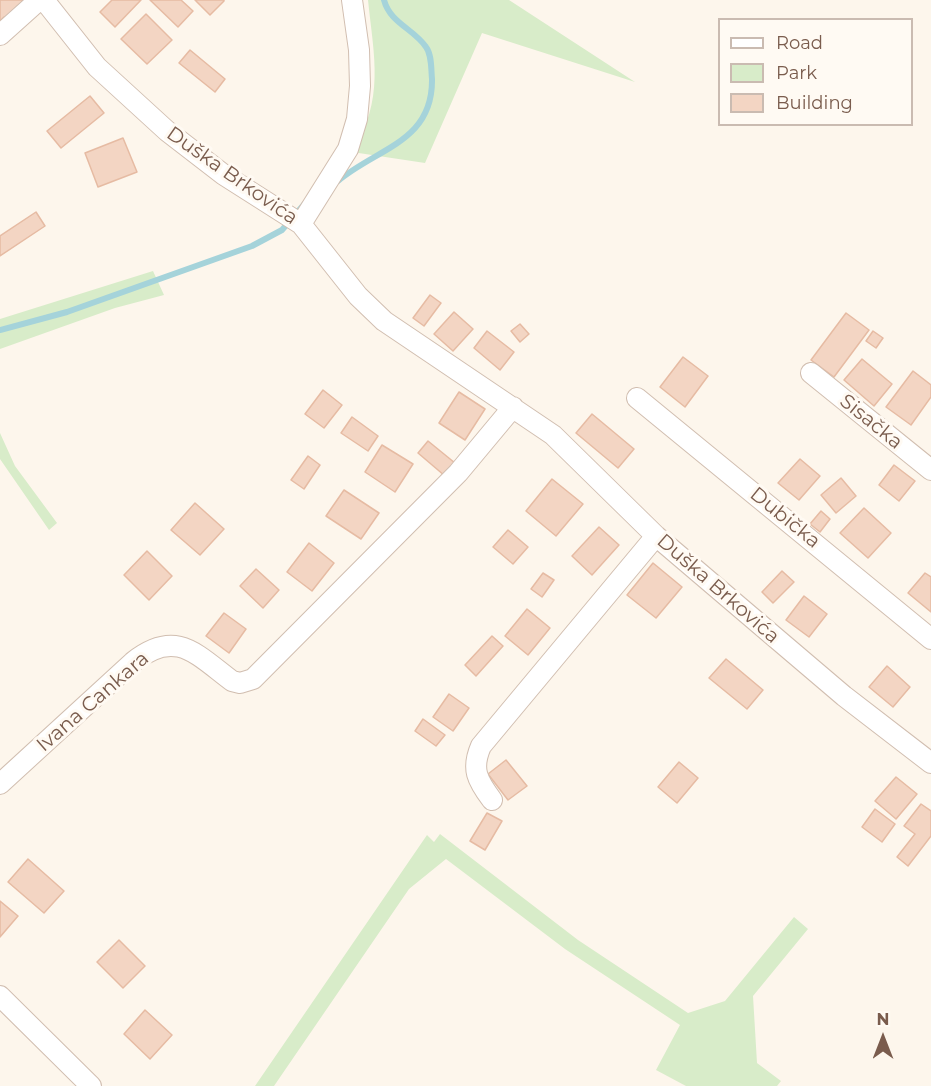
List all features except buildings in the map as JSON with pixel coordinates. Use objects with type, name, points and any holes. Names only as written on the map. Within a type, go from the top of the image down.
[{"type":"street","points":[[0,36],[39,0]]},
{"type":"street","name":"Duška Brkovića","points":[[44,0],[97,67],[167,131],[224,175],[301,224],[358,296],[384,321],[513,406],[552,435],[656,537],[844,696],[931,763]]},
{"type":"street","points":[[301,224],[348,149],[357,119],[360,86],[359,50],[352,0]]},
{"type":"street","name":"Sisačka","points":[[811,374],[931,470]]},
{"type":"street","name":"Dubička","points":[[637,398],[931,639]]},
{"type":"street","name":"Ivana Cankara","points":[[0,784],[133,662],[155,648],[178,646],[189,649],[232,681],[240,683],[256,676],[458,473],[513,406]]},
{"type":"street","points":[[492,800],[476,775],[475,762],[482,746],[656,537]]},
{"type":"street","points":[[0,996],[91,1086]]},
{"type":"green space","points":[[368,0],[509,0],[635,82],[482,33],[425,163],[352,152],[369,114],[375,78]]},
{"type":"green space","points":[[153,271],[164,295],[115,308],[0,349],[0,319]]},
{"type":"green space","points":[[0,433],[15,466],[57,523],[49,530],[0,459]]},
{"type":"green space","points":[[440,834],[578,940],[688,1013],[725,1001],[794,917],[808,929],[753,996],[757,1063],[781,1081],[777,1086],[686,1086],[656,1070],[680,1025],[565,949],[446,859],[409,889],[274,1086],[255,1086],[427,835],[434,842]]},
{"type":"waterway","points":[[338,181],[413,130],[423,117],[430,100],[432,79],[428,50],[391,15],[384,0]]},
{"type":"waterway","points":[[0,330],[67,312],[252,246],[282,230],[307,201]]}]
